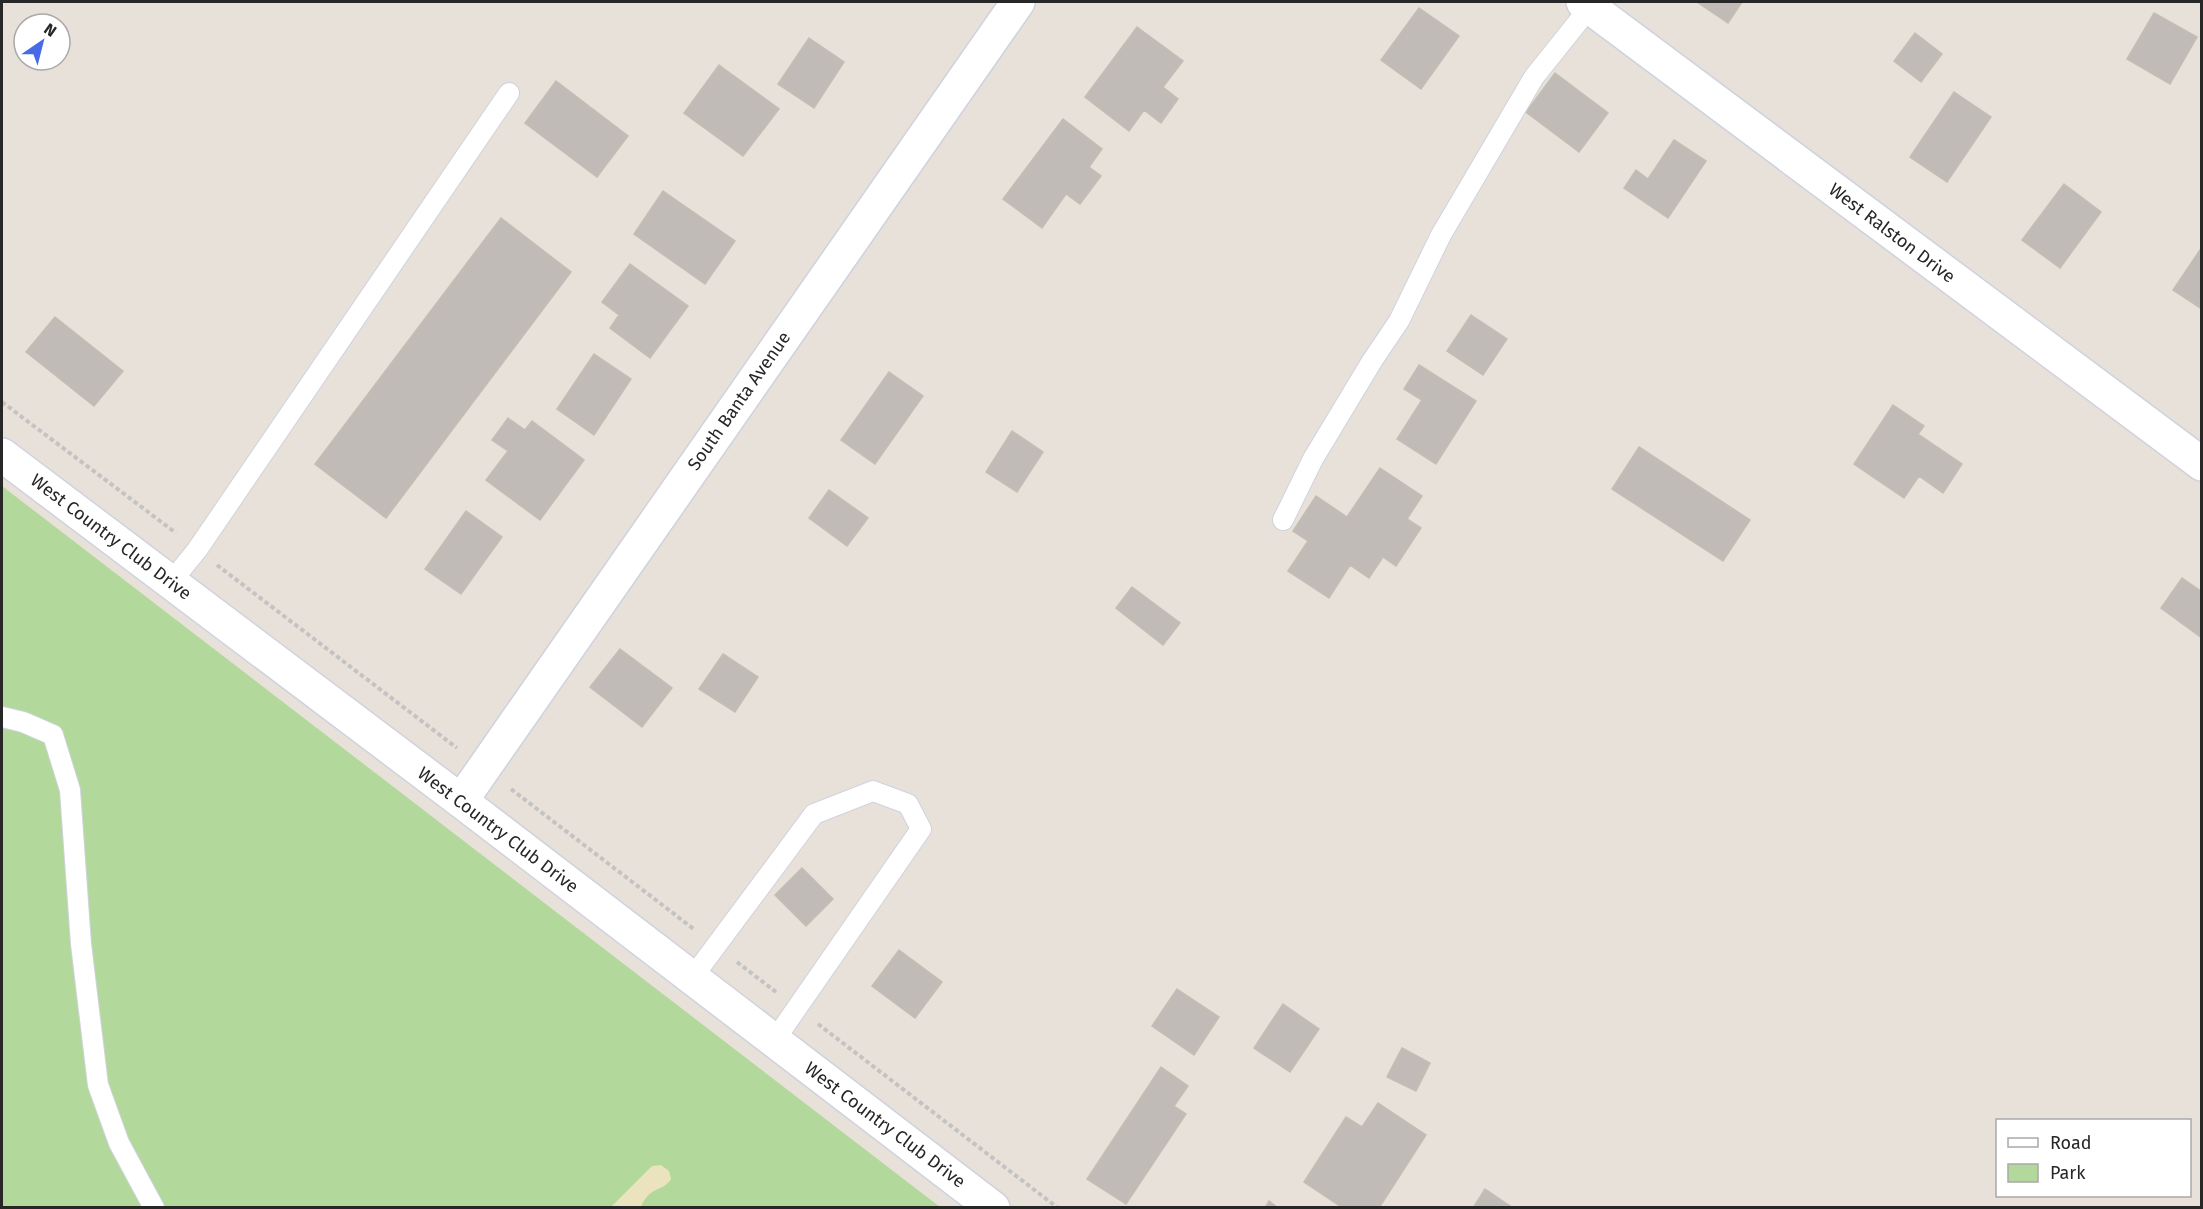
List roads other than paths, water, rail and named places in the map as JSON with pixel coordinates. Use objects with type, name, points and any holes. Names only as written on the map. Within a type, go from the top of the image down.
[{"type":"street","name":"South Banta Avenue","points":[[461,801],[1018,2]]},
{"type":"street","name":"West Ralston Drive","points":[[1586,4],[2202,464]]},
{"type":"street","name":"West Country Club Drive","points":[[2,455],[461,801],[993,1208]]},
{"type":"lane","points":[[1283,520],[1313,459],[1399,321],[1441,235],[1528,86],[1586,4]]},
{"type":"lane","points":[[171,582],[197,549],[509,93]]},
{"type":"lane","points":[[2,717],[23,722],[53,735],[70,790],[81,944],[98,1085],[119,1143],[154,1208]]},
{"type":"lane","points":[[692,978],[814,814],[873,791],[908,804],[921,829],[774,1041]]}]
